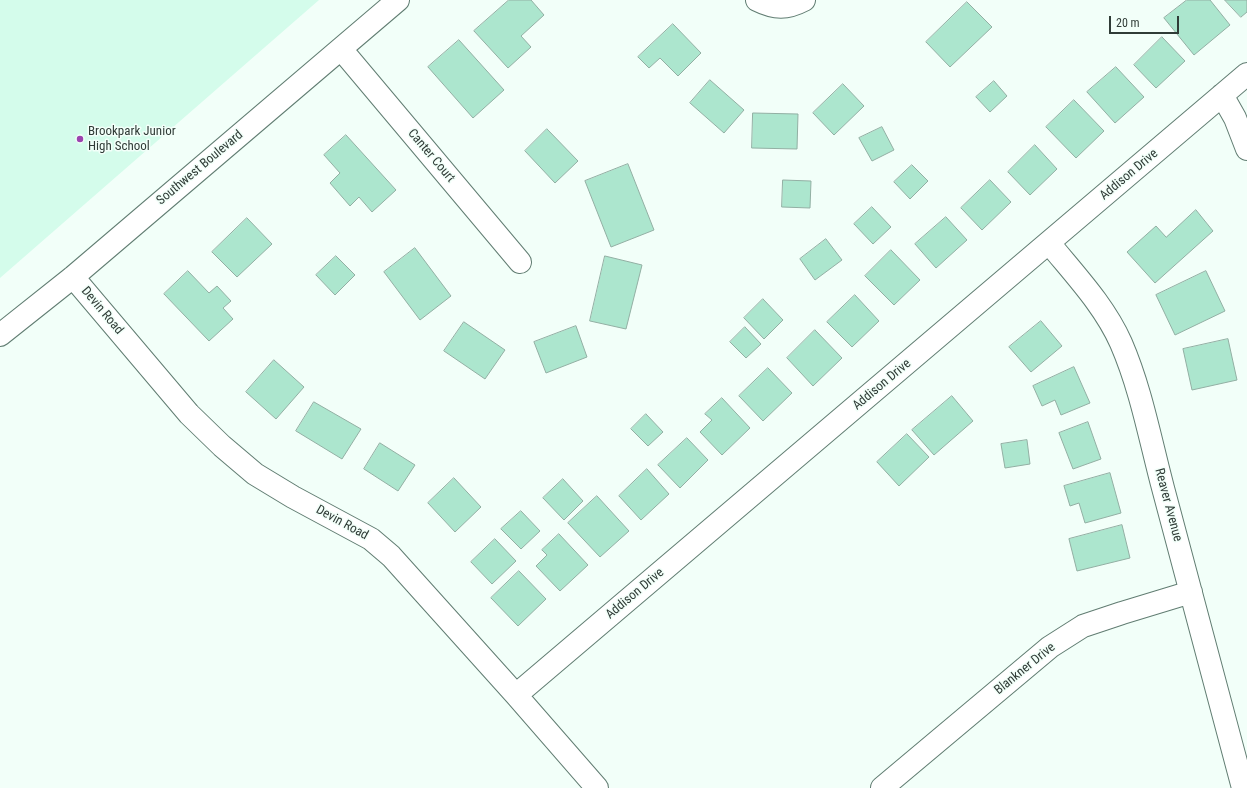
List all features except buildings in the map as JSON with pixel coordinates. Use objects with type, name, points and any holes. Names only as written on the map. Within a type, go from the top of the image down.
[{"type":"street","name":"Southwest Boulevard","points":[[0,335],[73,277],[398,0]]},
{"type":"street","points":[[758,0],[780,8],[794,6],[804,0]]},
{"type":"street","name":"Canter Court","points":[[342,49],[520,262]]},
{"type":"street","name":"Addison Drive","points":[[516,695],[1247,74]]},
{"type":"street","points":[[1222,95],[1235,118],[1247,149]]},
{"type":"street","name":"Reaver Avenue","points":[[1049,243],[1106,314],[1124,350],[1135,378],[1243,788]]},
{"type":"street","name":"Devin Road","points":[[73,277],[190,414],[222,446],[255,474],[371,539],[391,556],[516,695],[596,788]]},
{"type":"street","name":"Blankner Drive","points":[[882,788],[1050,646],[1083,626],[1191,592]]},
{"type":"shaded area","name":"Brookpark Junior High School","points":[[0,0],[319,0],[0,278]]},
{"type":"place","name":"Brookpark Junior High School","points":[[80,139]]}]
